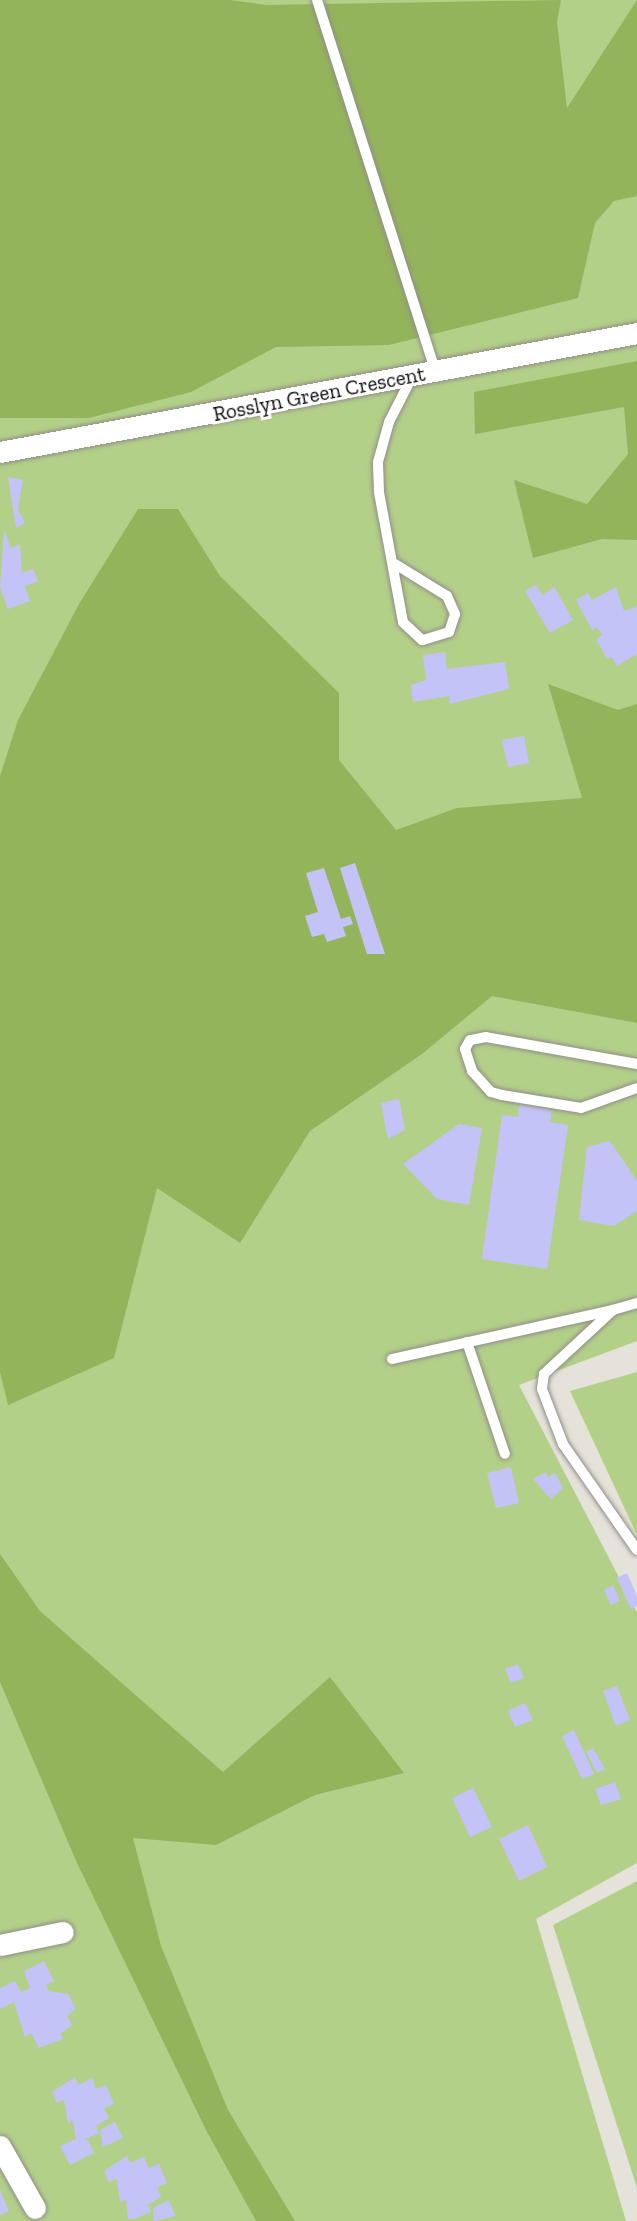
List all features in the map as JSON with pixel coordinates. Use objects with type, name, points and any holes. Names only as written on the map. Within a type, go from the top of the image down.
[{"type":"street","name":"Rosslyn Green Crescent","points":[[0,452],[637,333]]},
{"type":"street","points":[[0,1945],[63,1932]]},
{"type":"street","points":[[0,2146],[35,2208]]},
{"type":"lane","points":[[317,0],[436,372]]},
{"type":"lane","points":[[395,564],[447,596],[455,614],[448,632],[435,640],[411,633],[397,598],[395,564],[378,462],[389,422],[413,375]]},
{"type":"lane","points":[[637,1064],[486,1037],[470,1040],[465,1048],[472,1071],[502,1095],[580,1108],[637,1088]]},
{"type":"lane","points":[[392,1359],[637,1303]]},
{"type":"lane","points":[[613,1310],[544,1374],[542,1389],[563,1444],[637,1550]]},
{"type":"lane","points":[[467,1342],[505,1454]]},
{"type":"green space","points":[[0,0],[637,0],[637,1341],[519,1385],[637,1612],[637,1863],[536,1919],[626,2221],[0,2221]]},
{"type":"green space","points":[[0,0],[230,0],[266,5],[561,0],[557,22],[567,108],[637,0],[637,196],[614,201],[595,223],[578,298],[389,345],[276,347],[191,392],[89,418],[0,418]]},
{"type":"green space","points":[[637,361],[637,540],[602,539],[533,558],[514,480],[587,504],[628,454],[624,407],[475,434],[474,392]]},
{"type":"green space","points":[[138,509],[178,509],[220,576],[339,693],[339,760],[396,830],[457,808],[582,798],[548,684],[618,710],[637,704],[637,1023],[492,996],[422,1054],[310,1131],[240,1243],[157,1188],[114,1358],[8,1405],[0,1372],[0,776],[18,720],[79,604]]},
{"type":"green space","points":[[637,1372],[637,1535],[570,1391]]},
{"type":"green space","points":[[0,1554],[40,1611],[223,1772],[330,1677],[404,1773],[315,1795],[216,1845],[133,1838],[161,1946],[228,2110],[295,2221],[256,2221],[206,2130],[77,1863],[0,1682]]},
{"type":"green space","points":[[637,1881],[637,2188],[553,1925]]},
{"type":"building","points":[[8,477],[23,480],[18,509],[25,523],[16,528]]},
{"type":"building","points":[[4,530],[11,548],[20,544],[22,573],[33,569],[38,581],[25,586],[30,601],[8,609],[0,588]]},
{"type":"building","points":[[536,585],[542,595],[554,587],[573,620],[550,633],[525,591]]},
{"type":"building","points":[[616,587],[624,611],[637,606],[637,654],[617,666],[612,657],[607,659],[596,639],[602,635],[597,627],[592,630],[576,600],[588,593],[592,600]]},
{"type":"building","points":[[445,652],[447,669],[505,662],[509,689],[449,704],[450,696],[413,702],[411,685],[426,680],[423,655]]},
{"type":"building","points":[[524,736],[529,763],[508,767],[502,740]]},
{"type":"building","points":[[355,863],[385,954],[367,954],[340,868]]},
{"type":"building","points":[[324,868],[341,919],[350,916],[353,924],[343,927],[346,936],[327,942],[324,934],[312,937],[305,916],[318,912],[306,873]]},
{"type":"building","points":[[399,1099],[405,1130],[388,1139],[381,1103]]},
{"type":"building","points":[[519,1105],[552,1110],[550,1122],[568,1125],[547,1269],[482,1259],[502,1115],[518,1117]]},
{"type":"building","points":[[459,1124],[482,1128],[469,1205],[437,1199],[403,1164]]},
{"type":"building","points":[[610,1141],[637,1181],[637,1211],[614,1226],[579,1220],[587,1147]]},
{"type":"building","points":[[511,1467],[519,1503],[496,1508],[487,1473]]},
{"type":"building","points":[[546,1472],[548,1477],[555,1473],[563,1488],[551,1499],[533,1479]]},
{"type":"building","points":[[627,1573],[637,1596],[637,1606],[631,1609],[617,1578]]},
{"type":"building","points":[[613,1585],[620,1601],[611,1605],[604,1590]]},
{"type":"building","points":[[518,1664],[524,1678],[511,1683],[505,1669]]},
{"type":"building","points":[[617,1686],[630,1720],[616,1726],[603,1691]]},
{"type":"building","points":[[525,1703],[533,1720],[515,1727],[508,1711]]},
{"type":"building","points":[[574,1730],[594,1774],[582,1779],[562,1736]]},
{"type":"building","points":[[593,1748],[605,1769],[597,1773],[586,1752]]},
{"type":"building","points":[[615,1782],[621,1799],[601,1805],[595,1789]]},
{"type":"building","points":[[473,1788],[492,1827],[470,1837],[452,1798]]},
{"type":"building","points":[[528,1825],[547,1867],[519,1881],[499,1839]]},
{"type":"building","points":[[44,1961],[54,1981],[46,1985],[49,1991],[68,1994],[76,2009],[67,2016],[72,2025],[60,2034],[63,2039],[39,2048],[31,2033],[25,2037],[14,2002],[0,2009],[0,1988],[15,1981],[21,1992],[30,1988],[24,1971]]},
{"type":"building","points":[[75,2077],[78,2085],[92,2078],[96,2089],[106,2085],[114,2104],[104,2108],[109,2118],[96,2126],[99,2133],[82,2141],[76,2140],[73,2121],[68,2123],[64,2100],[57,2103],[52,2092]]},
{"type":"building","points":[[115,2122],[123,2138],[103,2147],[100,2130]]},
{"type":"building","points":[[74,2140],[88,2140],[94,2153],[70,2165],[60,2146]]},
{"type":"building","points":[[127,2156],[130,2163],[144,2157],[149,2168],[159,2164],[167,2183],[157,2187],[161,2197],[148,2205],[151,2212],[134,2219],[128,2219],[126,2200],[120,2202],[117,2179],[109,2182],[104,2171]]},
{"type":"building","points":[[0,2190],[9,2211],[0,2215]]},
{"type":"building","points":[[168,2200],[176,2216],[154,2221],[153,2208]]}]
